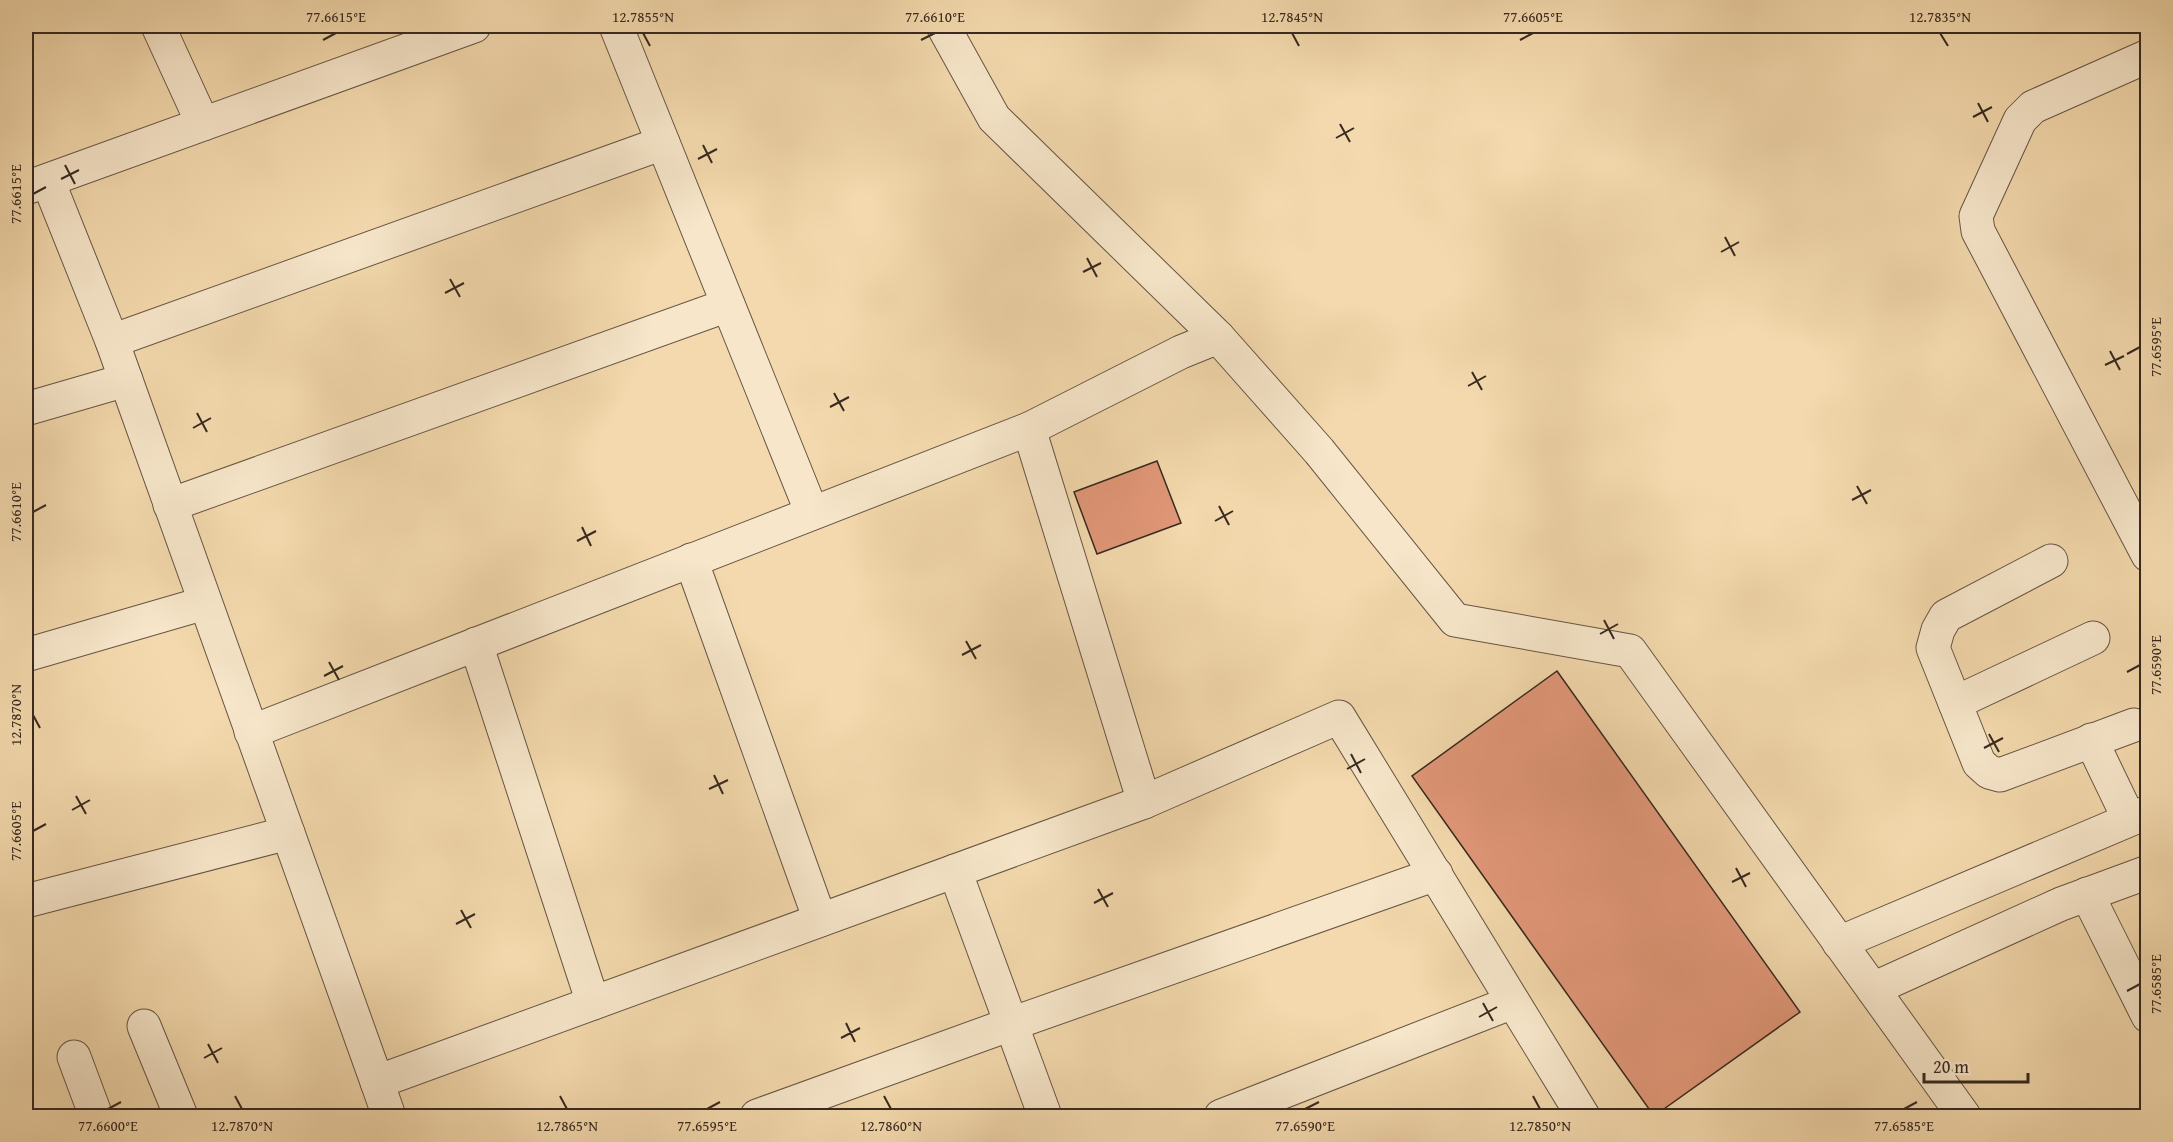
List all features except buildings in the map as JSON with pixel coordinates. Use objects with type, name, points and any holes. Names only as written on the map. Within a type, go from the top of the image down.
[{"type":"street","points":[[158,26],[203,124]]},
{"type":"street","points":[[389,1116],[112,341],[37,184],[474,26]]},
{"type":"street","points":[[616,26],[812,513]]},
{"type":"street","points":[[943,26],[994,118],[1218,337],[1319,451],[1455,620],[1630,651],[1964,1116]]},
{"type":"street","points":[[2148,56],[2033,107],[2020,120],[1976,216],[1978,231],[2148,555]]},
{"type":"street","points":[[112,341],[663,143]]},
{"type":"street","points":[[170,505],[728,304]]},
{"type":"street","points":[[251,732],[1029,429],[1182,352],[1218,337]]},
{"type":"street","points":[[26,409],[126,380]]},
{"type":"street","points":[[1029,429],[1144,802]]},
{"type":"street","points":[[691,560],[820,920]]},
{"type":"street","points":[[2051,561],[1946,616],[1938,630],[1933,648],[1979,764],[1989,772],[2000,775],[2134,725]]},
{"type":"street","points":[[26,656],[206,603]]},
{"type":"street","points":[[1955,703],[2093,638]]},
{"type":"street","points":[[476,644],[593,1003]]},
{"type":"street","points":[[377,1082],[1144,802],[1339,717],[1583,1116]]},
{"type":"street","points":[[1839,943],[2138,815],[2091,740]]},
{"type":"street","points":[[26,901],[288,833]]},
{"type":"street","points":[[2039,858],[2074,899],[2148,1016]]},
{"type":"street","points":[[955,872],[1044,1116]]},
{"type":"street","points":[[1873,988],[2074,899],[2148,872]]},
{"type":"street","points":[[757,1116],[1436,874]]},
{"type":"street","points":[[1221,1116],[1513,1002]]},
{"type":"street","points":[[144,1026],[181,1116]]},
{"type":"street","points":[[74,1057],[96,1116]]}]
